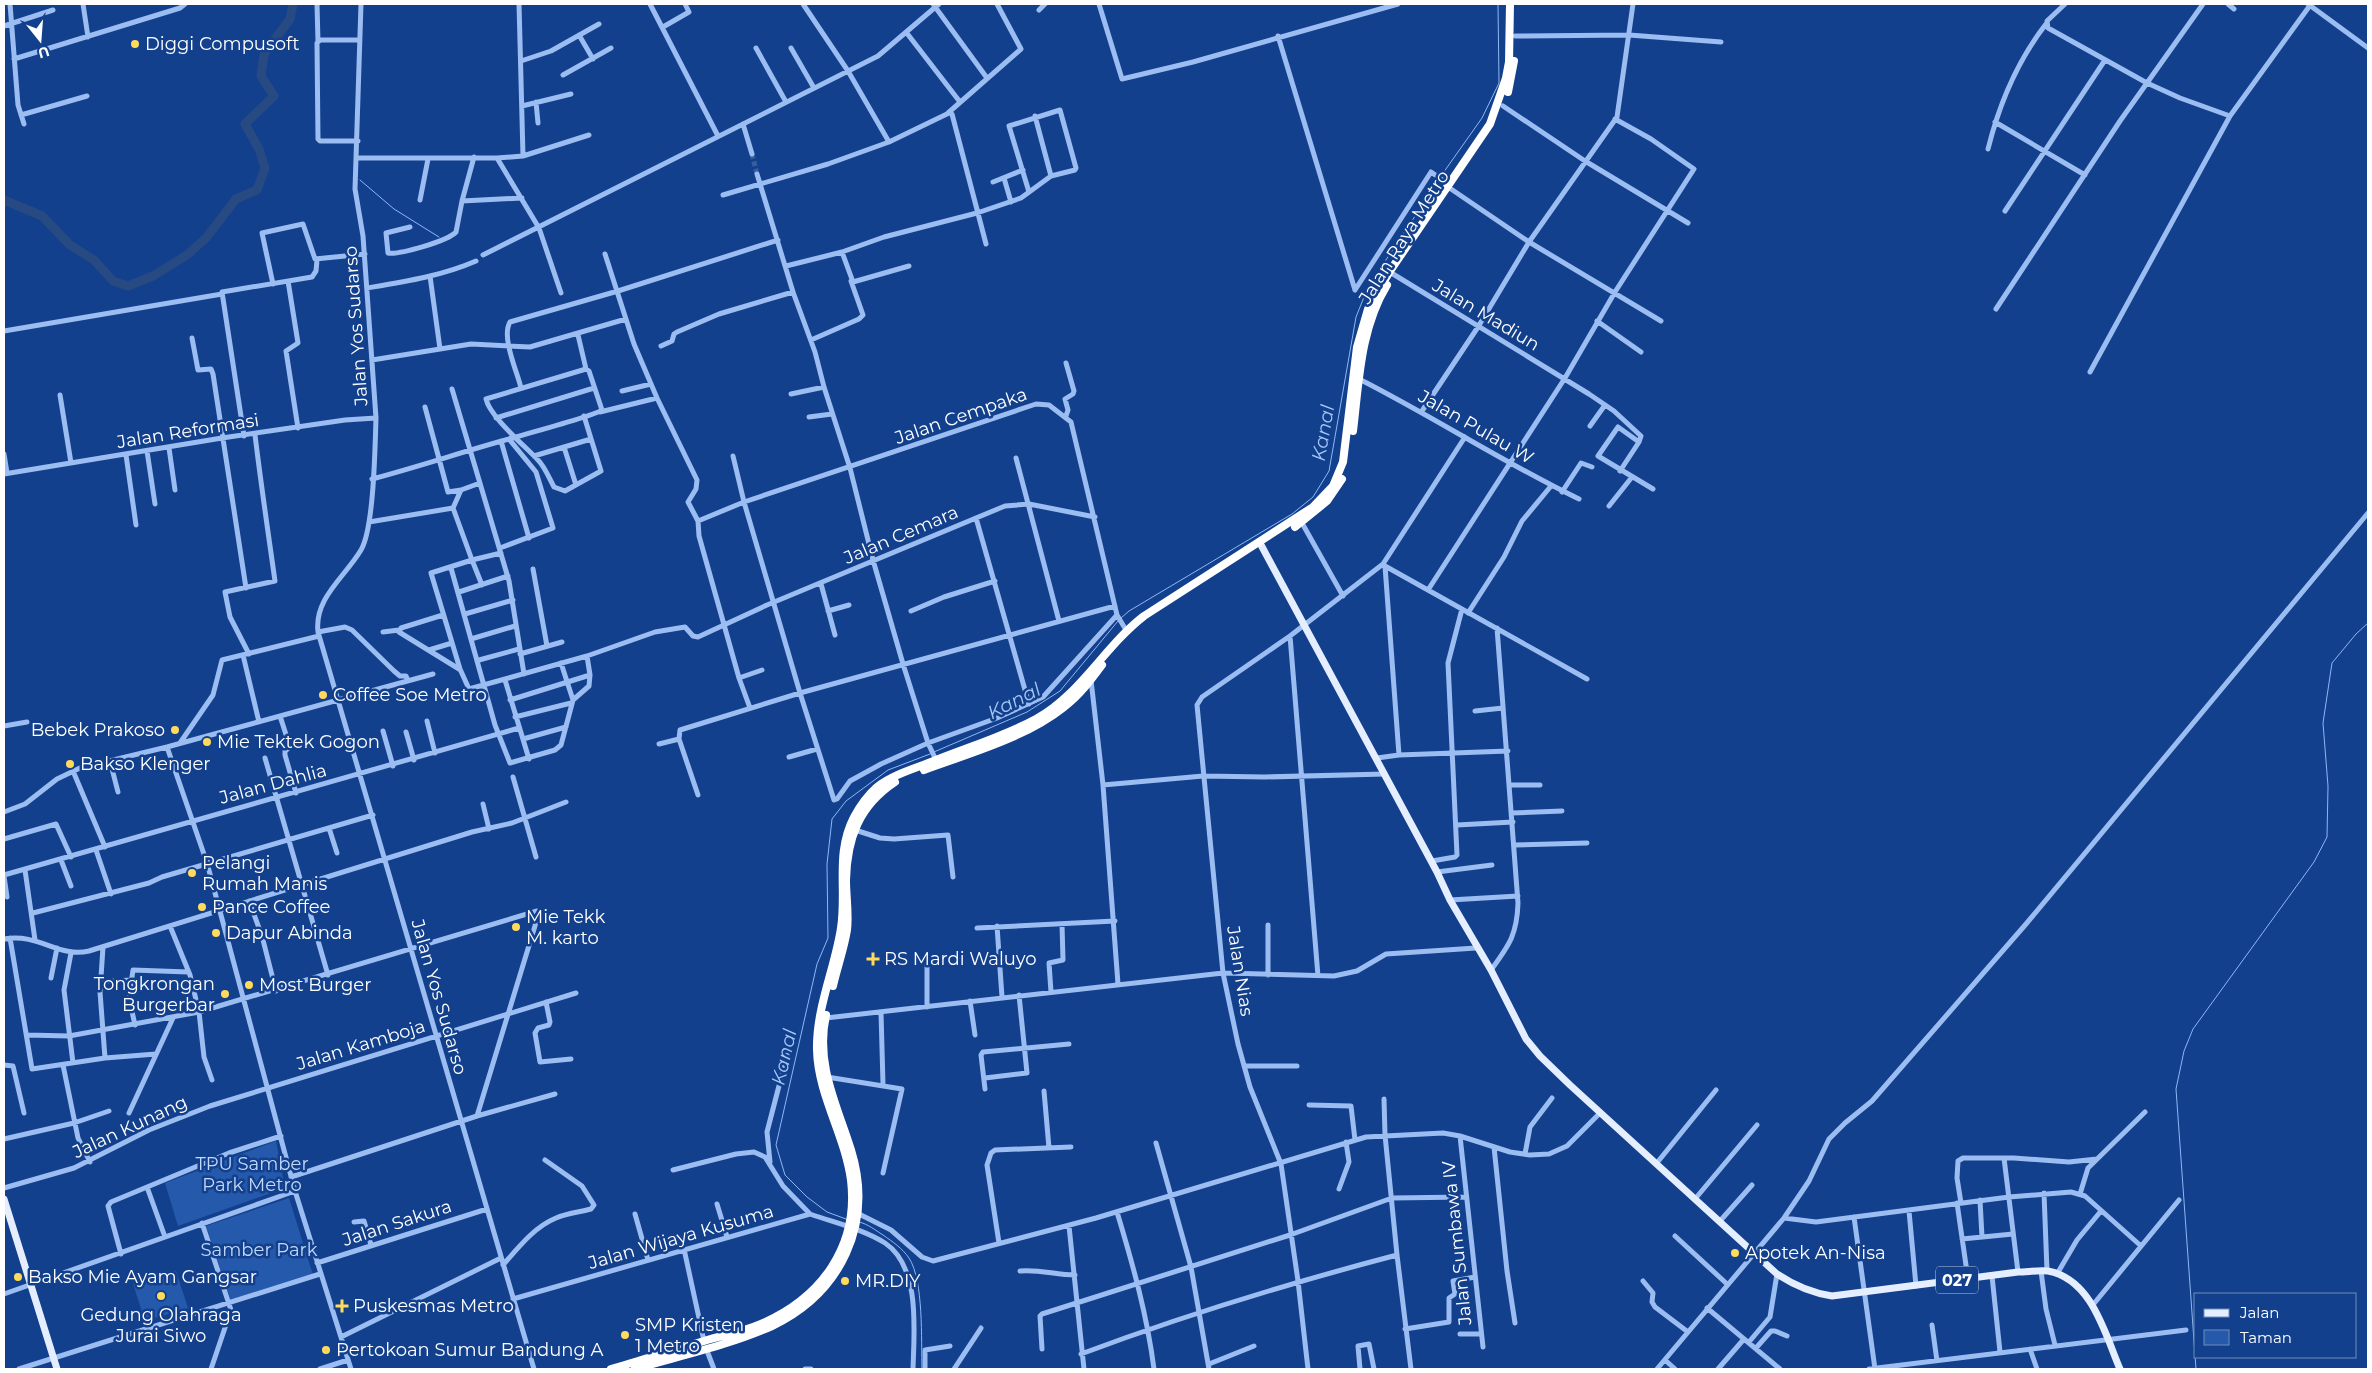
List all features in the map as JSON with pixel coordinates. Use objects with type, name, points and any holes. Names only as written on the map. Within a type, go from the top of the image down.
[{"type":"highway","points":[[635,1369],[759,1325],[801,1300],[832,1266],[854,1220],[858,1183],[853,1156],[821,1061],[826,1018],[846,932],[847,863],[855,830],[862,813],[882,790],[911,774],[1021,726],[1048,711],[1074,690],[1126,629],[1144,616],[1302,522],[1328,501],[1344,475],[1351,446],[1357,347],[1368,309],[1385,279],[1450,187],[1490,124],[1503,92],[1509,62],[1510,4]]},
{"type":"highway","name":"Jalan Raya Metro","points":[[1356,378],[1373,310],[1393,274],[1493,126],[1503,106],[1512,78],[1515,4]]},
{"type":"highway","points":[[854,1220],[848,1165],[825,1094],[821,1061],[820,1019],[842,922],[841,869],[849,829],[860,806],[879,786],[892,778],[936,758],[958,754],[1017,734],[1052,716],[1065,706],[1091,679],[1120,642],[1147,620],[1261,545],[1313,507],[1333,486],[1343,462],[1353,408]]},
{"type":"highway","points":[[611,1369],[662,1358]]},
{"type":"main road","points":[[1261,545],[1432,861],[1450,900],[1526,1038],[1551,1066],[1600,1113],[1753,1252]]},
{"type":"main road","points":[[4,1199],[57,1369]]},
{"type":"main road","name":"027","points":[[1753,1252],[1778,1274],[1804,1290],[1832,1296],[1864,1294],[2018,1272],[2044,1271],[2057,1274],[2076,1285],[2092,1306],[2120,1369]]},
{"type":"street","points":[[10,4],[14,59],[21,115],[24,124]]},
{"type":"street","points":[[83,4],[88,37]]},
{"type":"street","points":[[14,59],[180,8],[185,4]]},
{"type":"street","points":[[317,4],[318,139],[320,141],[358,141]]},
{"type":"street","name":"Jalan Yos Sudarso","points":[[361,4],[355,189],[365,254],[376,418],[372,480],[366,542],[318,610],[318,634],[361,774],[534,1369]]},
{"type":"street","points":[[519,4],[523,156]]},
{"type":"street","points":[[650,4],[718,136]]},
{"type":"street","points":[[663,27],[690,12],[685,4]]},
{"type":"street","points":[[803,4],[848,71],[889,142]]},
{"type":"street","points":[[723,195],[828,164],[889,142],[948,113],[1021,49],[997,4]]},
{"type":"street","points":[[1039,10],[1045,4]]},
{"type":"street","points":[[1099,4],[1122,79],[1193,62],[1278,36],[1398,4]]},
{"type":"street","points":[[1422,411],[1478,327],[1529,242],[1615,120],[1619,111],[1633,4]]},
{"type":"street","points":[[1988,149],[1995,122],[2006,94],[2034,39],[2065,4]]},
{"type":"street","points":[[1996,308],[2202,4]]},
{"type":"street","points":[[2228,4],[2234,9]]},
{"type":"street","points":[[2090,372],[2230,116],[2269,58],[2310,4],[2368,48]]},
{"type":"street","points":[[483,256],[878,56],[936,5],[987,78]]},
{"type":"street","points":[[4,26],[53,10]]},
{"type":"street","points":[[521,61],[551,51],[599,24]]},
{"type":"street","points":[[2046,24],[2050,29],[2147,83],[2180,98],[2230,116]]},
{"type":"street","points":[[906,32],[960,102]]},
{"type":"street","points":[[579,35],[593,59]]},
{"type":"street","points":[[1515,36],[1629,35],[1721,42]]},
{"type":"street","points":[[1278,36],[1355,290],[1431,172],[1529,242],[1661,321]]},
{"type":"street","points":[[318,42],[360,40]]},
{"type":"street","points":[[564,75],[611,48]]},
{"type":"street","points":[[756,48],[786,102]]},
{"type":"street","points":[[791,48],[814,88]]},
{"type":"street","points":[[2006,211],[2105,60]]},
{"type":"street","points":[[522,106],[571,94]]},
{"type":"street","points":[[21,115],[87,96]]},
{"type":"street","points":[[536,102],[538,123]]},
{"type":"street","points":[[1503,106],[1585,161],[1688,223]]},
{"type":"street","points":[[786,266],[842,252],[884,237],[978,214],[1021,198],[1051,176],[1076,168],[1061,111],[1059,110],[1035,116],[1012,124],[1009,127],[1024,170],[1029,192]]},
{"type":"street","points":[[948,113],[952,114],[986,244]]},
{"type":"street","points":[[1035,116],[1051,176]]},
{"type":"street","points":[[1428,590],[1564,378],[1666,209],[1694,169],[1651,139],[1615,120]]},
{"type":"street","points":[[1995,122],[2085,175]]},
{"type":"street","points":[[743,124],[752,154]]},
{"type":"street","points":[[357,158],[428,159],[523,156],[589,135]]},
{"type":"street","points":[[410,226],[386,233],[388,252],[417,247],[449,238],[456,232],[474,157]]},
{"type":"street","points":[[497,158],[540,228],[560,293]]},
{"type":"street","points":[[420,200],[428,159]]},
{"type":"street","points":[[994,182],[1024,170]]},
{"type":"street","points":[[757,174],[850,468],[873,560],[903,664],[936,758]]},
{"type":"street","points":[[1004,178],[1010,202]]},
{"type":"street","points":[[462,201],[522,198]]},
{"type":"street","points":[[273,284],[262,233],[303,224],[313,258],[317,260],[365,254]]},
{"type":"street","points":[[521,388],[508,345],[508,327],[510,322],[618,291],[778,240]]},
{"type":"street","points":[[811,340],[859,319],[863,315],[842,252]]},
{"type":"street","points":[[605,254],[634,344],[650,384],[697,480],[696,489],[688,502],[698,522],[739,678],[750,708]]},
{"type":"street","points":[[4,331],[222,294],[224,290],[312,277],[316,271],[317,260]]},
{"type":"street","points":[[367,288],[430,276],[460,268],[476,261]]},
{"type":"street","points":[[851,281],[857,282],[908,266]]},
{"type":"street","name":"Jalan Madiun","points":[[1393,274],[1605,405],[1641,436],[1639,442]]},
{"type":"street","points":[[430,276],[440,349]]},
{"type":"street","points":[[288,281],[298,343],[286,351],[298,428]]},
{"type":"street","points":[[661,346],[672,341],[674,334],[720,314],[793,292]]},
{"type":"street","points":[[222,294],[244,436]]},
{"type":"street","points":[[372,360],[457,345],[482,343],[527,348],[578,335],[626,319]]},
{"type":"street","points":[[1597,321],[1641,352]]},
{"type":"street","points":[[578,335],[586,369],[589,371],[602,410],[600,413]]},
{"type":"street","points":[[192,338],[198,371],[212,370],[246,588]]},
{"type":"street","points":[[1066,363],[1074,390],[1073,394],[1065,398],[1068,410],[1066,416],[1072,425],[1118,617],[1126,629]]},
{"type":"street","points":[[584,416],[600,473],[565,491],[556,489],[540,462],[496,418],[486,399],[586,369]]},
{"type":"street","name":"Jalan Pulau W","points":[[1356,378],[1422,411],[1510,463],[1579,500]]},
{"type":"street","points":[[622,391],[650,384]]},
{"type":"street","points":[[496,418],[594,388]]},
{"type":"street","points":[[791,394],[824,388]]},
{"type":"street","points":[[452,389],[508,576],[524,674]]},
{"type":"street","points":[[60,395],[71,463]]},
{"type":"street","points":[[372,480],[584,416],[656,398]]},
{"type":"street","name":"Jalan Cempaka","points":[[698,522],[744,502],[1036,404],[1049,404],[1066,416]]},
{"type":"street","points":[[1590,426],[1605,405]]},
{"type":"street","points":[[425,407],[448,492],[480,484]]},
{"type":"street","points":[[809,417],[832,414]]},
{"type":"street","name":"Jalan Reformasi","points":[[5,474],[222,438],[376,418]]},
{"type":"street","points":[[1620,471],[1639,442],[1618,426],[1598,456],[1620,471],[1653,488]]},
{"type":"street","points":[[255,435],[266,508],[265,520],[275,581],[225,592],[230,617],[246,655],[259,722]]},
{"type":"street","points":[[1318,976],[1290,636],[1384,565],[1465,437]]},
{"type":"street","points":[[509,439],[536,472],[553,528],[500,551],[431,573],[467,688],[505,680],[587,656],[590,675],[588,686],[572,701],[515,717]]},
{"type":"street","points":[[534,456],[591,439]]},
{"type":"street","points":[[501,442],[529,538]]},
{"type":"street","points":[[564,446],[576,485]]},
{"type":"street","points":[[169,448],[175,490]]},
{"type":"street","points":[[147,451],[155,504]]},
{"type":"street","points":[[4,454],[5,474]]},
{"type":"street","points":[[126,454],[136,525]]},
{"type":"street","points":[[733,456],[744,502],[800,693],[832,798],[835,800],[850,781],[862,773],[1029,704],[1048,693],[1118,617]]},
{"type":"street","points":[[1016,458],[1058,622]]},
{"type":"street","points":[[1562,492],[1582,463],[1592,467]]},
{"type":"street","points":[[1609,506],[1632,477]]},
{"type":"street","points":[[1468,613],[1504,557],[1522,521],[1551,486]]},
{"type":"street","points":[[460,490],[453,508],[482,585]]},
{"type":"street","name":"Jalan Cemara","points":[[587,656],[655,632],[685,627],[693,636],[698,637],[774,602],[1005,506],[1029,504],[1095,517]]},
{"type":"street","points":[[369,522],[453,508]]},
{"type":"street","points":[[1657,1369],[1753,1252],[1784,1218],[1809,1181],[1829,1139],[1845,1122],[1872,1102],[2026,924],[2368,513]]},
{"type":"street","points":[[976,518],[995,581],[1008,636],[1029,704]]},
{"type":"street","points":[[1302,522],[1343,596]]},
{"type":"street","points":[[1384,565],[1587,679]]},
{"type":"street","points":[[1384,565],[1399,755]]},
{"type":"street","points":[[451,568],[466,614],[499,734],[510,763],[529,759],[559,747],[572,701],[561,663]]},
{"type":"street","points":[[533,569],[547,646]]},
{"type":"street","points":[[459,592],[508,576]]},
{"type":"street","points":[[911,611],[944,597],[995,581]]},
{"type":"street","points":[[821,584],[835,635]]},
{"type":"street","points":[[466,614],[512,600]]},
{"type":"street","points":[[828,611],[849,605]]},
{"type":"street","points":[[698,795],[679,739],[680,730],[800,693],[1115,606]]},
{"type":"street","points":[[1432,861],[1457,856],[1448,663],[1462,609]]},
{"type":"street","points":[[383,632],[399,630],[443,615]]},
{"type":"street","points":[[472,639],[515,626]]},
{"type":"street","points":[[180,744],[213,695],[222,660],[345,628],[352,630],[400,676],[407,678]]},
{"type":"street","points":[[1490,970],[1510,944],[1518,915],[1508,751],[1497,628]]},
{"type":"street","points":[[399,630],[460,669]]},
{"type":"street","name":"Jalan Nias","points":[[1290,636],[1202,697],[1198,703],[1203,776],[1223,973],[1244,1066],[1254,1097],[1281,1164],[1298,1281],[1308,1369]]},
{"type":"street","points":[[479,660],[562,642]]},
{"type":"street","points":[[429,650],[452,643]]},
{"type":"street","points":[[739,678],[762,670]]},
{"type":"street","points":[[4,812],[25,804],[57,778],[73,771],[180,744],[338,700],[407,678],[433,674]]},
{"type":"street","points":[[510,700],[590,675]]},
{"type":"street","points":[[1091,679],[1103,784],[1115,921],[1118,984]]},
{"type":"street","points":[[505,680],[529,759]]},
{"type":"street","points":[[1475,710],[1504,708]]},
{"type":"street","points":[[280,716],[290,748],[285,751],[285,755],[296,793]]},
{"type":"street","points":[[427,721],[435,753]]},
{"type":"street","points":[[4,726],[27,722]]},
{"type":"street","points":[[523,739],[566,727]]},
{"type":"street","name":"Jalan Dahlia","points":[[4,875],[393,766],[519,728]]},
{"type":"street","points":[[384,731],[393,766]]},
{"type":"street","points":[[406,732],[414,760]]},
{"type":"street","points":[[659,744],[679,739]]},
{"type":"street","points":[[167,747],[207,863],[295,1190],[351,1369]]},
{"type":"street","points":[[789,757],[818,749]]},
{"type":"street","points":[[1377,758],[1399,755],[1508,751]]},
{"type":"street","points":[[265,758],[287,840],[328,975]]},
{"type":"street","points":[[110,761],[118,792]]},
{"type":"street","points":[[73,771],[105,847]]},
{"type":"street","points":[[1103,784],[1203,776],[1385,774]]},
{"type":"street","points":[[513,777],[523,818],[536,857]]},
{"type":"street","points":[[1510,785],[1540,785]]},
{"type":"street","points":[[156,1054],[105,1058],[32,1070],[27,1035],[24,1032],[7,939],[35,940],[77,954],[472,832],[489,829],[566,802]]},
{"type":"street","points":[[483,804],[489,829]]},
{"type":"street","points":[[1512,813],[1562,811]]},
{"type":"street","points":[[33,913],[111,894],[207,863],[373,815]]},
{"type":"street","points":[[1457,825],[1512,822]]},
{"type":"street","points":[[4,839],[56,824],[71,857]]},
{"type":"street","points":[[329,828],[337,853]]},
{"type":"street","points":[[855,830],[880,838],[894,839],[948,835],[952,877]]},
{"type":"street","points":[[1514,845],[1587,843]]},
{"type":"street","points":[[96,850],[111,894]]},
{"type":"street","points":[[61,860],[70,886]]},
{"type":"street","points":[[1437,872],[1492,865]]},
{"type":"street","points":[[25,870],[33,913],[35,940]]},
{"type":"street","points":[[4,875],[7,897]]},
{"type":"street","points":[[1450,900],[1518,896]]},
{"type":"street","points":[[249,901],[262,936],[276,991]]},
{"type":"street","points":[[27,1035],[70,1036],[199,1012],[276,991],[537,911],[538,916],[478,1116]]},
{"type":"street","points":[[976,928],[1115,921]]},
{"type":"street","points":[[1051,992],[1049,963],[1064,960],[1062,924]]},
{"type":"street","points":[[1268,925],[1268,975]]},
{"type":"street","points":[[170,926],[188,972],[199,1012],[204,1057],[212,1080]]},
{"type":"street","points":[[997,926],[1002,997]]},
{"type":"street","points":[[103,947],[101,1031],[105,1058]]},
{"type":"street","points":[[51,978],[57,948]]},
{"type":"street","points":[[826,1018],[1223,973],[1318,976],[1346,974],[1386,954],[1476,948]]},
{"type":"street","points":[[71,953],[64,990],[73,1063]]},
{"type":"street","points":[[926,955],[927,1006]]},
{"type":"street","points":[[135,1025],[129,998],[130,980],[134,969],[188,972]]},
{"type":"street","points":[[101,982],[130,980]]},
{"type":"street","name":"Jalan Kamboja","points":[[268,1088],[576,993]]},
{"type":"street","points":[[985,1078],[1026,1073],[1019,995]]},
{"type":"street","points":[[970,1001],[975,1035]]},
{"type":"street","points":[[546,1002],[550,1022],[548,1025],[538,1028],[535,1033],[540,1062],[571,1058]]},
{"type":"street","points":[[881,1012],[883,1084]]},
{"type":"street","points":[[130,1113],[173,1018]]},
{"type":"street","points":[[985,1089],[982,1053],[1069,1044]]},
{"type":"street","points":[[787,1055],[767,1132],[770,1162],[783,1186],[810,1214],[854,1220],[891,1230],[926,1260],[938,1260],[1069,1226],[1281,1164],[1355,1140],[1385,1135],[1433,1133],[1460,1136],[1494,1147],[1525,1154],[1549,1154],[1563,1149],[1600,1113]]},
{"type":"street","points":[[4,1065],[13,1066],[24,1113]]},
{"type":"street","points":[[64,1065],[74,1123],[80,1145],[90,1162]]},
{"type":"street","points":[[1244,1066],[1297,1066]]},
{"type":"street","points":[[826,1077],[883,1084],[903,1090],[884,1174]]},
{"type":"street","name":"Jalan Kunang","points":[[4,1188],[49,1176],[90,1162],[172,1121],[210,1106],[268,1088]]},
{"type":"street","points":[[1656,1164],[1716,1090]]},
{"type":"street","points":[[1044,1092],[1049,1148]]},
{"type":"street","points":[[292,1177],[461,1121],[555,1094]]},
{"type":"street","points":[[1525,1154],[1530,1127],[1552,1098]]},
{"type":"street","points":[[1384,1100],[1385,1135],[1397,1255],[1411,1369]]},
{"type":"street","points":[[1309,1105],[1351,1106],[1355,1140]]},
{"type":"street","points":[[4,1139],[74,1123],[109,1111]]},
{"type":"street","points":[[2080,1194],[2088,1168],[2145,1112]]},
{"type":"street","points":[[1695,1198],[1757,1125]]},
{"type":"street","points":[[121,1254],[109,1204],[229,1153],[281,1136]]},
{"type":"street","name":"Jalan Sumbawa IV","points":[[1460,1136],[1483,1347]]},
{"type":"street","points":[[1339,1188],[1350,1160],[1346,1142]]},
{"type":"street","points":[[1156,1143],[1191,1267],[1209,1367],[1254,1346]]},
{"type":"street","points":[[999,1243],[987,1165],[988,1156],[995,1150],[1071,1147]]},
{"type":"street","points":[[1494,1147],[1506,1271],[1515,1323]]},
{"type":"street","points":[[673,1170],[746,1152],[760,1154],[770,1162]]},
{"type":"street","points":[[1968,1279],[1962,1239],[1957,1178],[1958,1161],[1967,1157],[2069,1162],[2097,1159]]},
{"type":"street","points":[[2004,1158],[2018,1272]]},
{"type":"street","points":[[503,1265],[524,1241],[549,1222],[593,1208],[594,1203],[577,1181],[545,1160]]},
{"type":"street","points":[[1720,1221],[1752,1185]]},
{"type":"street","points":[[147,1187],[165,1238]]},
{"type":"street","points":[[4,1294],[121,1254],[295,1190]]},
{"type":"street","points":[[1784,1218],[1816,1222],[2044,1193],[2080,1194],[2141,1246]]},
{"type":"street","points":[[2044,1193],[2044,1271],[2055,1345]]},
{"type":"street","points":[[1042,1349],[1041,1315],[1290,1235],[1392,1198],[1466,1197]]},
{"type":"street","points":[[1980,1200],[1982,1237]]},
{"type":"street","points":[[2092,1306],[2179,1200]]},
{"type":"street","points":[[717,1204],[727,1237]]},
{"type":"street","name":"Jalan Sakura","points":[[317,1263],[486,1209]]},
{"type":"street","points":[[1909,1210],[1916,1286]]},
{"type":"street","points":[[2057,1274],[2077,1240],[2101,1210]]},
{"type":"street","points":[[1117,1212],[1139,1284],[1149,1328],[1154,1369]]},
{"type":"street","points":[[635,1214],[648,1260]]},
{"type":"street","name":"Jalan Wijaya Kusuma","points":[[513,1299],[810,1214]]},
{"type":"street","points":[[1854,1217],[1873,1369],[1918,1367],[1937,1360],[2186,1330]]},
{"type":"street","points":[[854,1220],[892,1248],[904,1266],[914,1309],[914,1369]]},
{"type":"street","points":[[354,1222],[364,1221],[371,1245]]},
{"type":"street","points":[[202,1223],[233,1303],[211,1369]]},
{"type":"street","points":[[1069,1226],[1084,1369]]},
{"type":"street","points":[[1962,1239],[2013,1234]]},
{"type":"street","points":[[1676,1236],[1727,1284]]},
{"type":"street","points":[[684,1249],[705,1344],[714,1369]]},
{"type":"street","points":[[1081,1354],[1149,1328],[1298,1281],[1397,1255]]},
{"type":"street","points":[[341,1337],[501,1258]]},
{"type":"street","points":[[1020,1271],[1051,1271],[1059,1275],[1074,1275]]},
{"type":"street","points":[[20,1369],[320,1274]]},
{"type":"street","points":[[1718,1369],[1770,1317],[1778,1274]]},
{"type":"street","points":[[1992,1276],[2000,1352]]},
{"type":"street","points":[[1406,1329],[1449,1322],[1448,1298],[1455,1294],[1453,1281],[1475,1277]]},
{"type":"street","points":[[1643,1281],[1652,1291],[1652,1302],[1655,1307],[1688,1332]]},
{"type":"street","points":[[1707,1308],[1780,1369]]},
{"type":"street","points":[[1932,1325],[1937,1360]]},
{"type":"street","points":[[962,1369],[955,1368],[980,1328]]},
{"type":"street","points":[[1756,1348],[1771,1331],[1787,1336]]},
{"type":"street","points":[[1460,1334],[1481,1334]]},
{"type":"street","points":[[1360,1369],[1358,1346],[1369,1344],[1374,1369]]},
{"type":"street","points":[[925,1369],[924,1350],[950,1346]]},
{"type":"street","points":[[2030,1349],[2037,1369]]},
{"type":"street","points":[[320,1369],[348,1360]]},
{"type":"street","points":[[1665,1360],[1675,1369]]},
{"type":"street","points":[[805,1369],[811,1369]]},
{"type":"green space","name":"TPU Samber Park Metro","points":[[276,1141],[285,1188],[178,1226],[165,1183]]},
{"type":"green space","name":"Samber Park","points":[[289,1198],[313,1275],[231,1301],[206,1226]]},
{"type":"green space","name":"Gedung Olahraga Jurai Siwo","points":[[176,1271],[188,1308],[145,1321],[133,1284]]},
{"type":"waterway","points":[[4,200],[42,216],[70,245],[94,260],[113,281],[128,286],[153,276],[187,255],[206,238],[236,199],[257,190],[265,168],[259,149],[245,124],[274,96],[261,76],[264,54],[290,19],[293,4]]},
{"type":"waterway","name":"Kanal","points":[[1441,176],[1482,118],[1499,83],[1498,4]]},
{"type":"waterway","points":[[360,180],[394,209],[439,237]]},
{"type":"waterway","name":"Kanal","points":[[1121,618],[1129,611],[1292,514],[1313,497],[1329,471],[1356,317],[1368,287],[1439,180]]},
{"type":"waterway","name":"Kanal","points":[[934,752],[1027,712],[1060,691],[1118,621]]},
{"type":"waterway","points":[[2194,1341],[2176,1089],[2184,1051],[2193,1029],[2314,862],[2327,837],[2328,786],[2323,723],[2332,663],[2356,634],[2368,623]]},
{"type":"waterway","name":"Kanal","points":[[846,1219],[827,1212],[807,1197],[785,1175],[776,1145],[817,964],[828,938],[827,864],[832,819],[846,801],[888,770],[930,754]]},
{"type":"waterway","name":"Kanal","points":[[859,1222],[871,1227],[897,1245],[909,1258],[914,1268],[921,1312],[922,1369]]},
{"type":"waterway","points":[[2195,1358],[2196,1369]]},
{"type":"tunnel","points":[[752,154],[757,174]]},
{"type":"place","name":"Diggi Compusoft","points":[[135,44]]},
{"type":"place","name":"Coffee Soe Metro","points":[[323,695]]},
{"type":"place","name":"Bebek Prakoso","points":[[175,730]]},
{"type":"place","name":"Mie Tektek Gogon","points":[[207,742]]},
{"type":"place","name":"Bakso Klenger","points":[[70,764]]},
{"type":"place","name":"Pelangi Rumah Manis","points":[[192,873]]},
{"type":"place","name":"Pance Coffee","points":[[202,907]]},
{"type":"place","name":"Mie Tekk M. karto","points":[[516,927]]},
{"type":"place","name":"Dapur Abinda","points":[[216,933]]},
{"type":"place","name":"RS Mardi Waluyo","points":[[873,959]]},
{"type":"place","name":"Most Burger","points":[[249,985]]},
{"type":"place","name":"Tongkrongan Burgerbar","points":[[225,994]]},
{"type":"place","name":"Apotek An-Nisa","points":[[1735,1253]]},
{"type":"place","name":"Bakso Mie Ayam Gangsar","points":[[18,1277]]},
{"type":"place","name":"MR.DIY","points":[[845,1281]]},
{"type":"place","name":"Gedung Olahraga Jurai Siwo","points":[[161,1296]]},
{"type":"place","name":"Puskesmas Metro","points":[[342,1306]]},
{"type":"place","name":"SMP Kristen 1 Metro","points":[[625,1335]]},
{"type":"place","name":"Pertokoan Sumur Bandung A","points":[[326,1350]]}]
